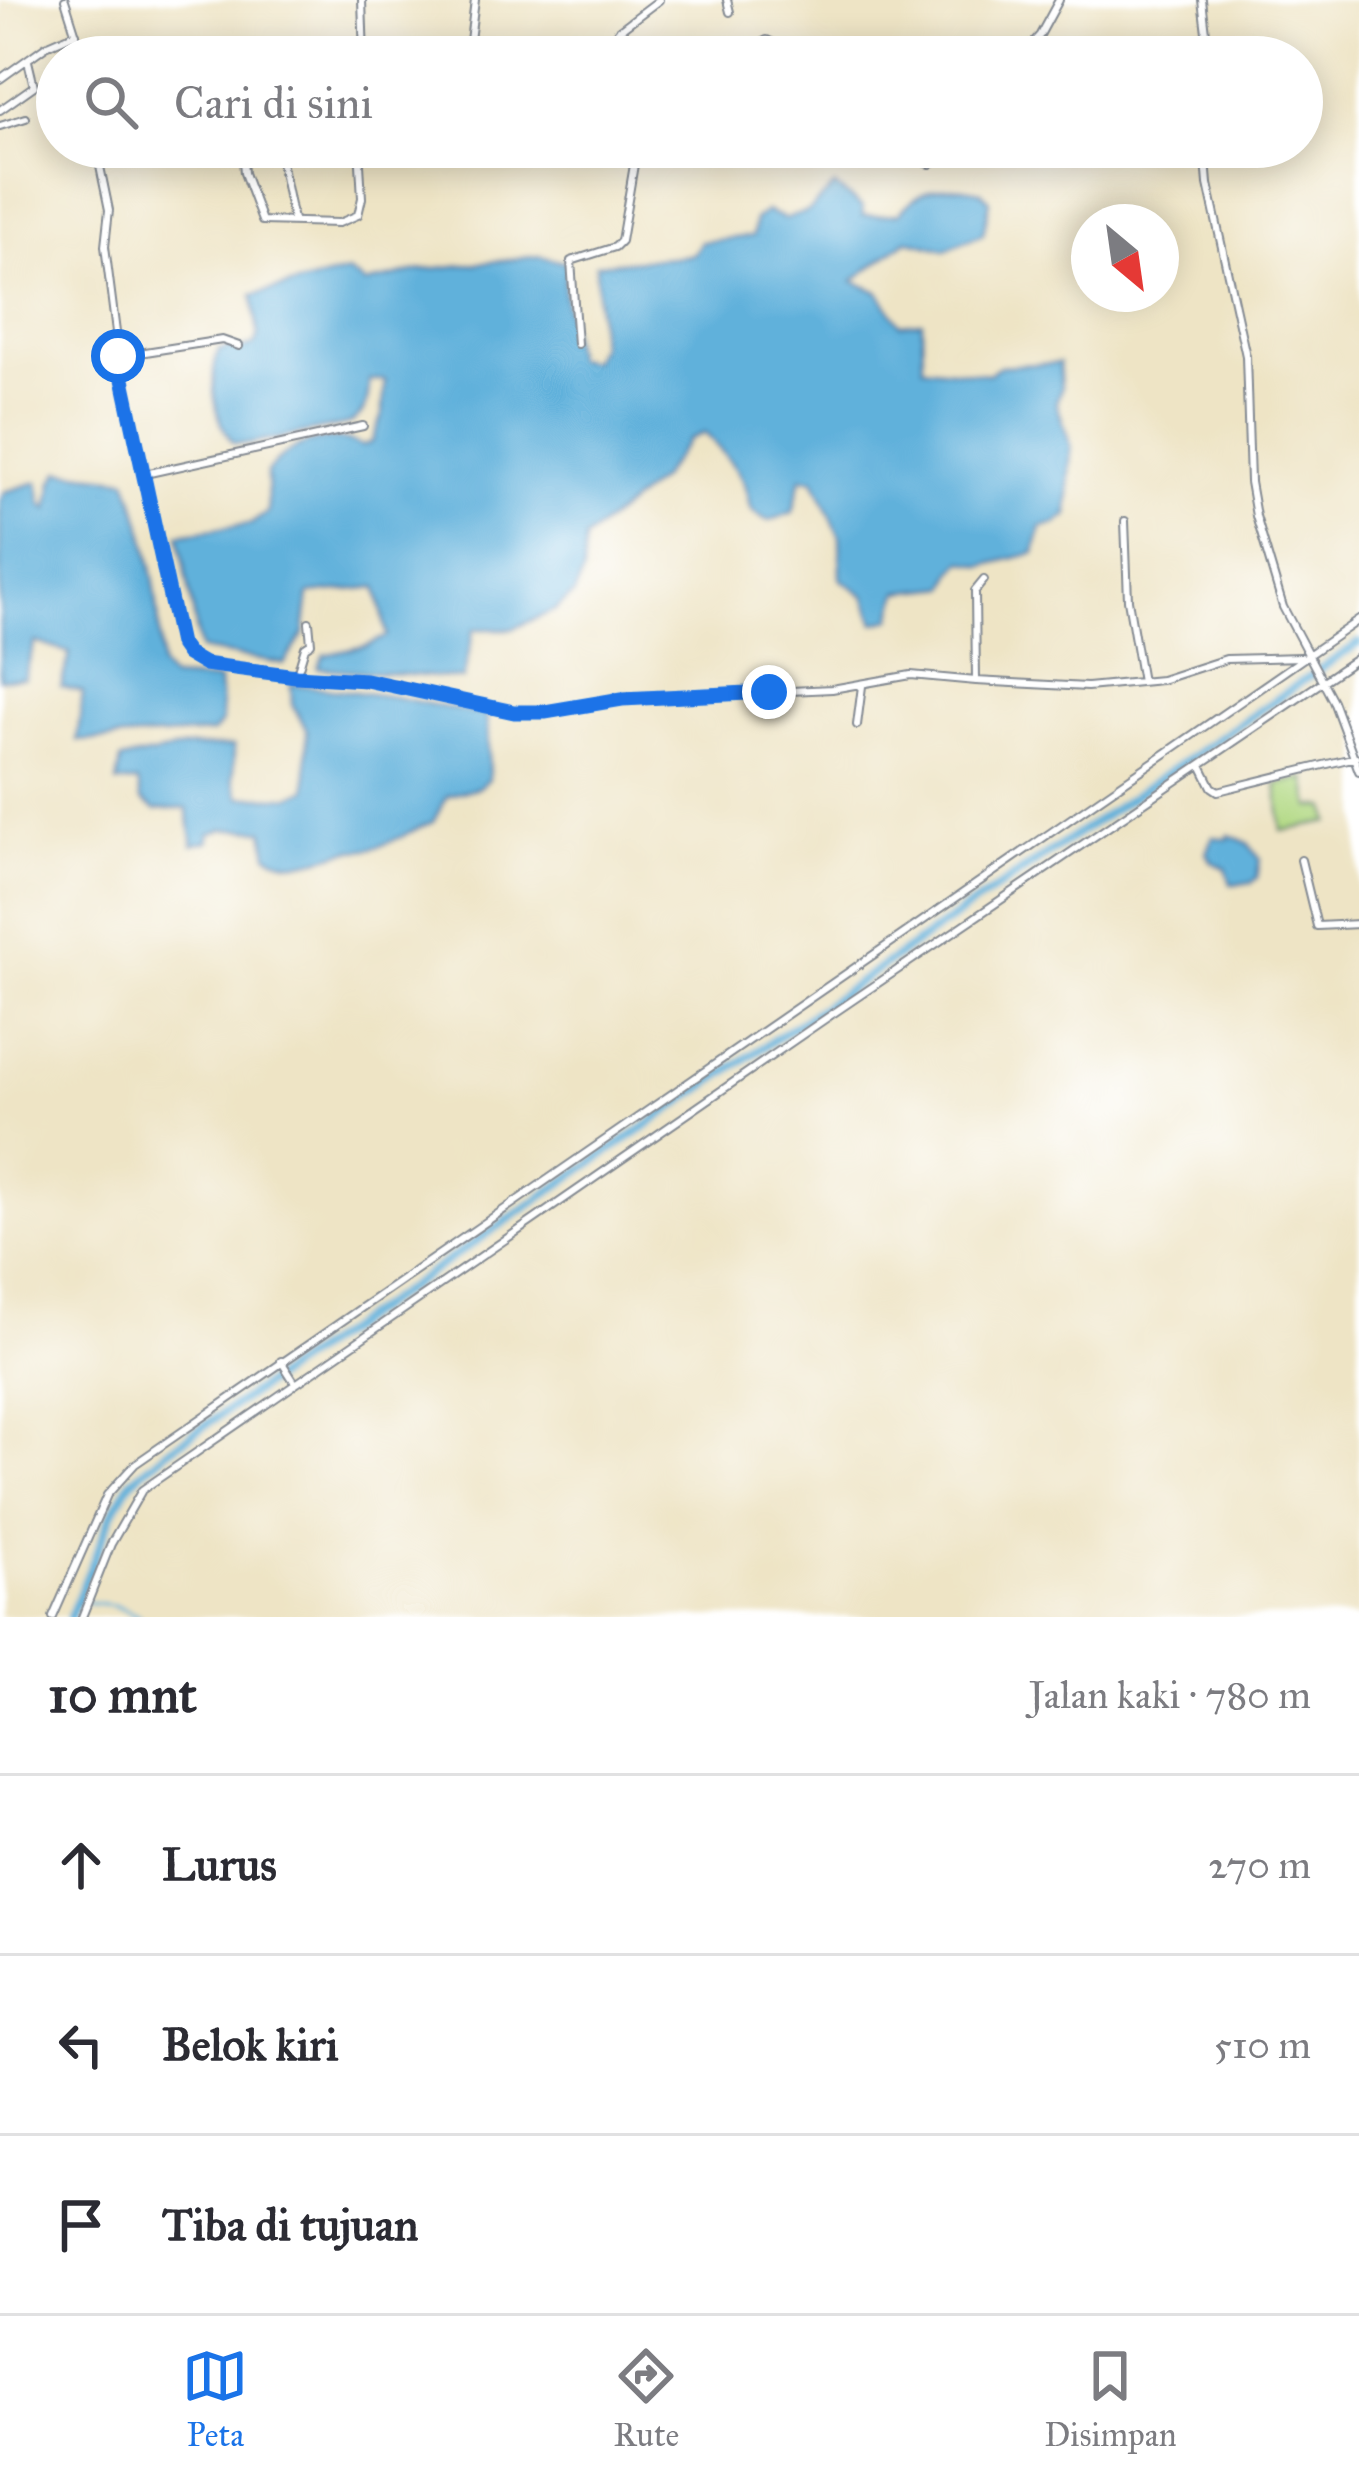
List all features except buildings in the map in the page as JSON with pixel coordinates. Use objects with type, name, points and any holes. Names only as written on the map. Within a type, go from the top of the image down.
[{"type":"street","points":[[64,0],[77,36]]},
{"type":"street","points":[[362,0],[363,36]]},
{"type":"street","points":[[471,36],[475,0]]},
{"type":"street","points":[[619,36],[618,31],[659,0]]},
{"type":"street","points":[[727,0],[730,12]]},
{"type":"street","points":[[1039,36],[1059,0]]},
{"type":"street","points":[[1202,0],[1206,36]]},
{"type":"street","points":[[69,36],[76,33]]},
{"type":"street","points":[[0,79],[36,53]]},
{"type":"street","points":[[0,110],[34,86],[27,60]]},
{"type":"street","points":[[0,126],[26,118]]},
{"type":"street","points":[[101,168],[109,210],[105,246],[118,356],[180,644],[204,664],[366,680],[514,712],[545,712],[622,699],[862,686],[911,675],[1004,686],[1088,687],[1142,682],[1226,659],[1307,658]]},
{"type":"street","points":[[244,168],[262,221],[339,223],[358,215],[360,168]]},
{"type":"street","points":[[282,168],[293,220]]},
{"type":"street","points":[[577,344],[571,261],[619,244],[633,168]]},
{"type":"street","points":[[1207,168],[1246,356],[1250,482],[1256,516],[1283,607],[1321,679],[1359,770]]},
{"type":"street","points":[[118,356],[222,340],[239,346]]},
{"type":"street","points":[[145,474],[363,426]]},
{"type":"street","points":[[1125,521],[1128,600],[1142,682]]},
{"type":"street","points":[[976,681],[975,591],[984,580]]},
{"type":"street","points":[[53,1617],[116,1481],[135,1464],[1359,620]]},
{"type":"street","points":[[296,676],[304,646],[311,644],[309,622]]},
{"type":"street","points":[[83,1614],[111,1544],[142,1490],[293,1380],[1359,657]]},
{"type":"street","points":[[857,725],[862,686]]},
{"type":"street","points":[[1201,765],[1218,791],[1356,757]]},
{"type":"street","points":[[1301,860],[1317,926],[1359,924]]},
{"type":"street","points":[[282,1364],[293,1380]]},
{"type":"green space","points":[[1306,778],[1311,807],[1327,807],[1330,822],[1282,831],[1277,784]]},
{"type":"water","points":[[835,186],[862,207],[863,216],[899,214],[916,197],[945,187],[981,191],[990,201],[983,234],[945,250],[907,240],[853,281],[879,292],[900,324],[922,322],[923,367],[988,374],[1000,366],[1059,363],[1061,388],[1056,402],[1071,445],[1068,515],[1041,527],[1035,553],[983,566],[963,561],[948,587],[899,592],[892,619],[875,623],[865,596],[841,579],[840,537],[814,479],[801,478],[793,512],[769,521],[751,509],[740,475],[705,433],[689,439],[659,480],[585,539],[583,573],[574,594],[555,610],[512,629],[474,629],[463,679],[318,668],[324,655],[387,636],[377,587],[309,594],[304,634],[284,664],[200,650],[179,534],[251,524],[268,512],[267,473],[285,454],[323,440],[362,446],[372,442],[383,412],[385,380],[369,380],[366,405],[349,424],[233,443],[217,410],[214,374],[219,350],[254,345],[258,336],[253,295],[348,272],[366,284],[421,270],[540,256],[566,263],[564,293],[574,359],[590,361],[599,346],[596,264],[693,255],[701,242],[753,236],[755,220],[766,211],[785,219],[807,212]]},
{"type":"water","points":[[60,471],[127,479],[152,571],[161,667],[171,678],[219,681],[222,722],[213,733],[77,741],[83,692],[61,687],[70,653],[35,642],[24,678],[0,679],[0,502],[4,492],[38,482],[42,504],[48,509]]},
{"type":"water","points":[[291,684],[395,697],[487,716],[489,779],[479,787],[447,796],[433,822],[387,843],[299,862],[268,854],[264,830],[224,829],[209,834],[209,841],[193,845],[187,808],[155,810],[141,800],[138,782],[117,783],[121,760],[189,747],[234,746],[233,780],[240,797],[290,797],[307,789],[307,730],[292,704]]},
{"type":"water","points":[[1229,835],[1248,843],[1260,859],[1257,878],[1251,883],[1231,884],[1226,868],[1212,862],[1207,853],[1213,837],[1228,839]]},
{"type":"waterway","points":[[70,1617],[113,1512],[131,1481],[167,1451],[1359,643]]},
{"type":"waterway","points":[[77,1601],[113,1605],[141,1617]]},
{"type":"route","points":[[118,356],[180,644],[193,659],[296,676],[388,683],[514,712],[545,712],[622,699],[769,692]]}]
